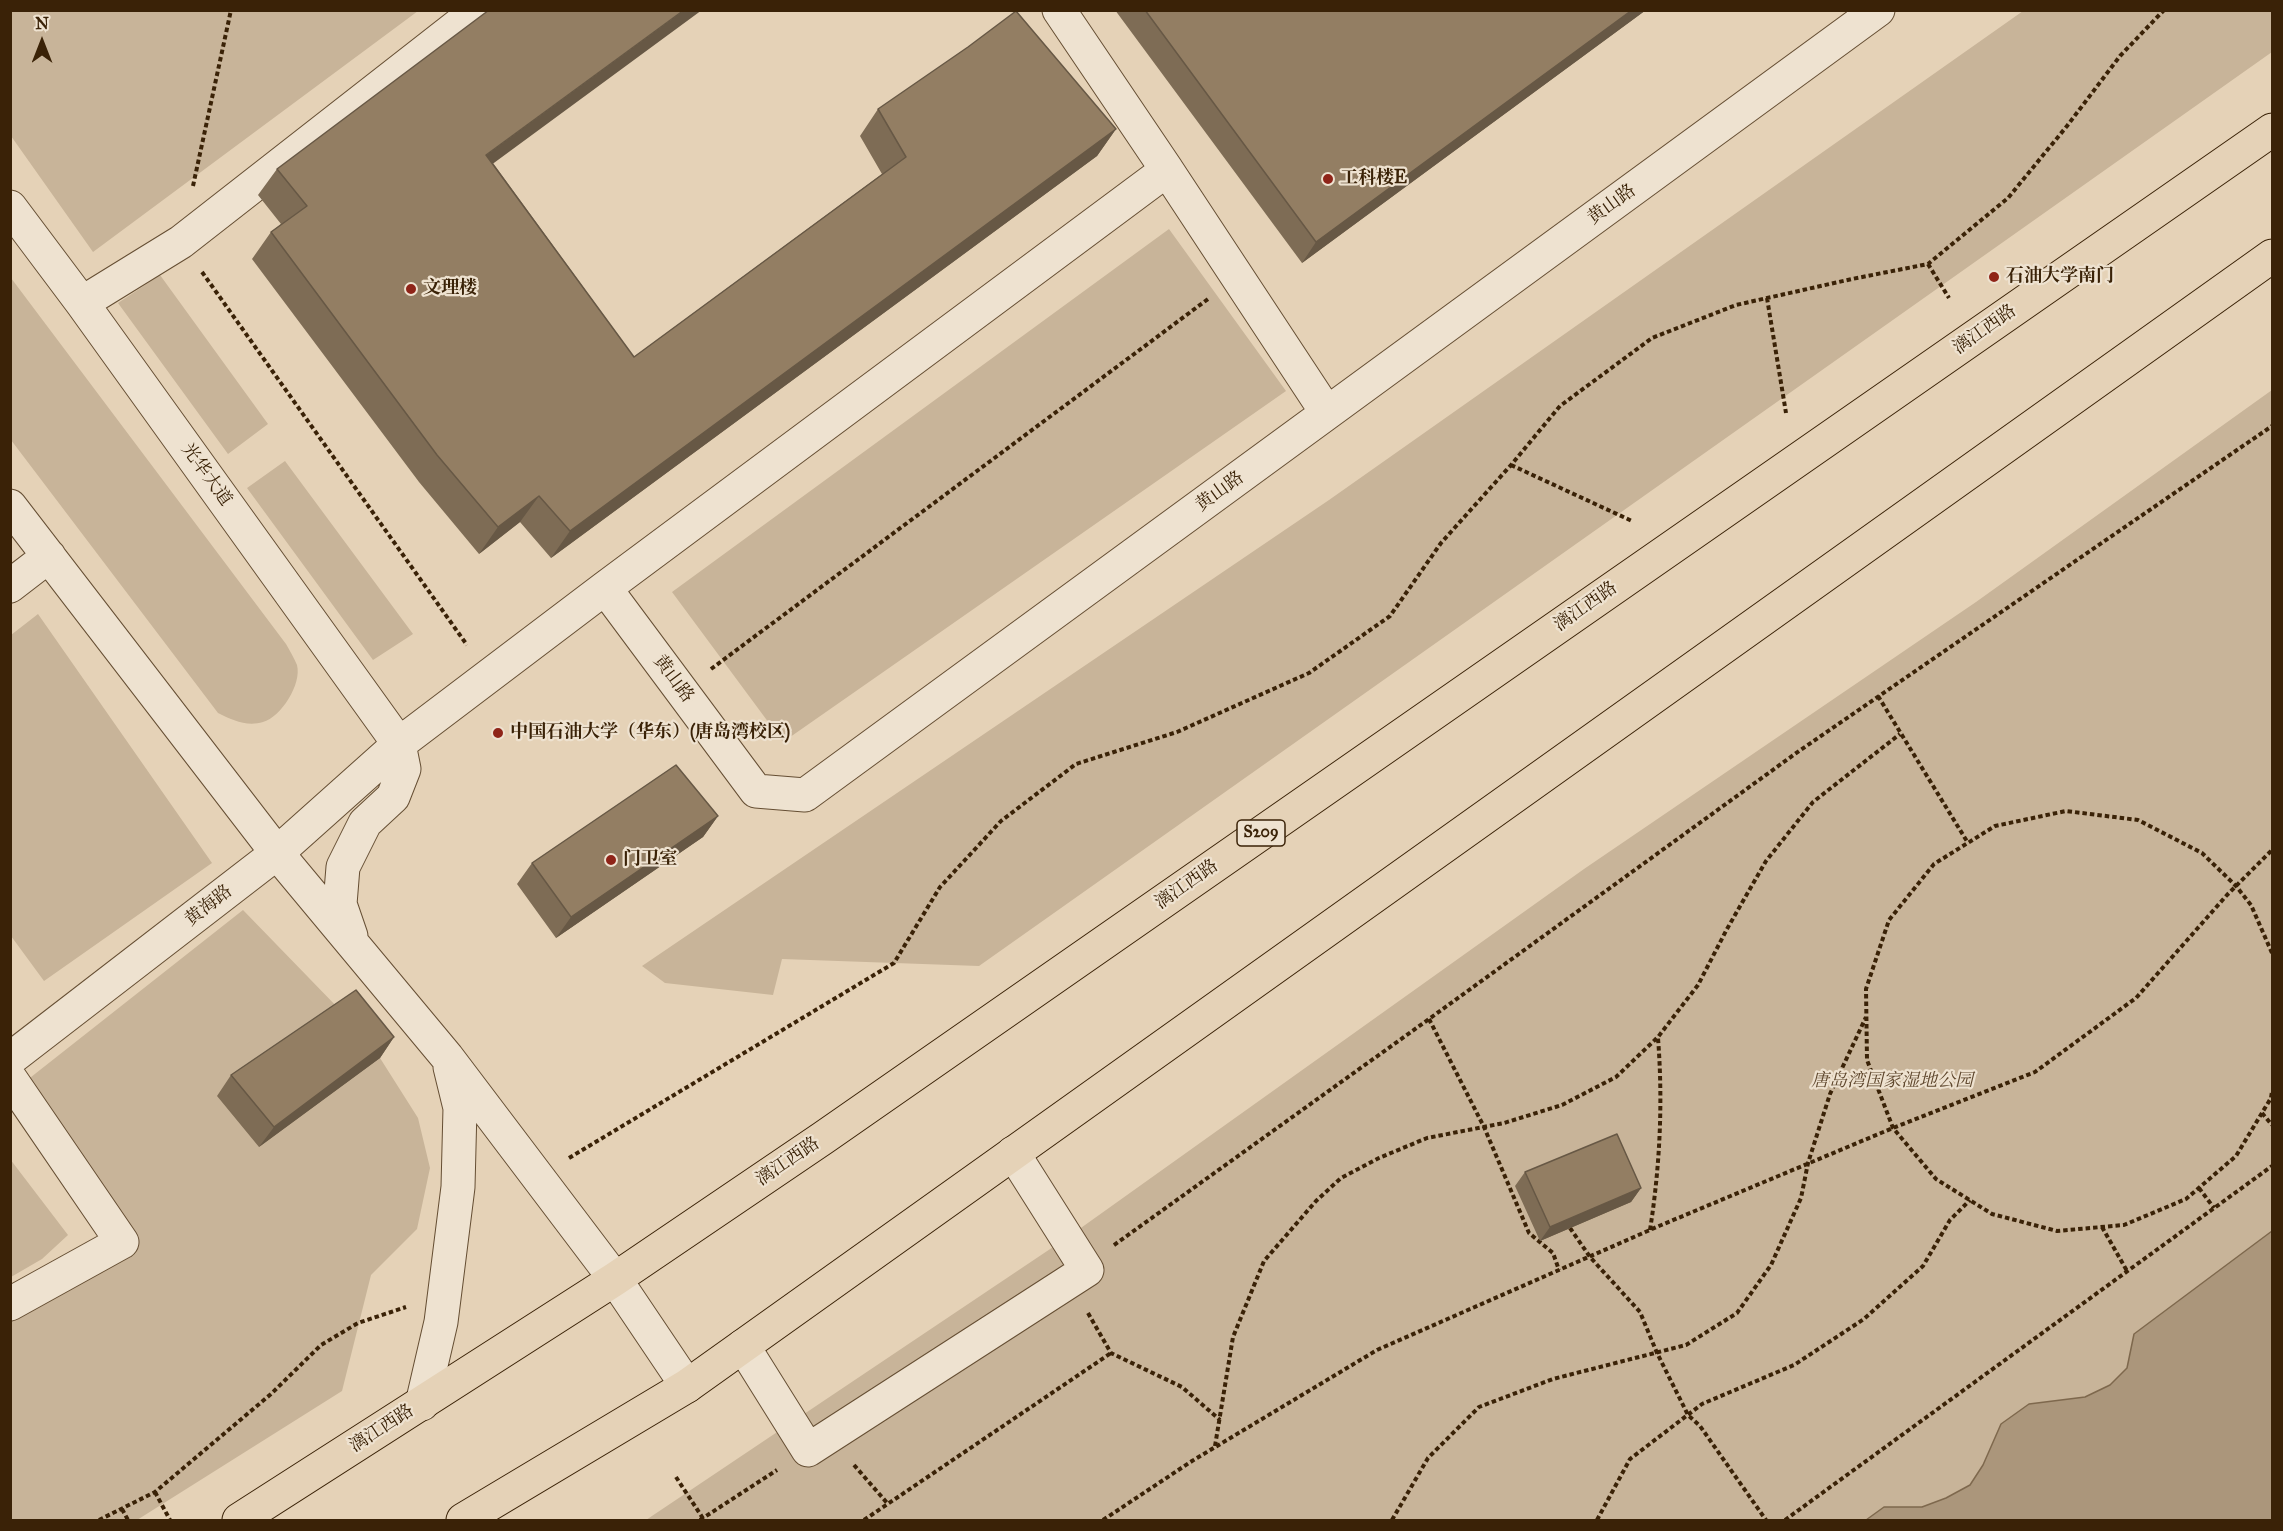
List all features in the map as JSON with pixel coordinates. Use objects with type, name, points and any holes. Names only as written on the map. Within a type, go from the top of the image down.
[{"type":"main road","name":"漓江西路","points":[[239,1521],[615,1279],[823,1138],[2272,130]]},
{"type":"main road","points":[[463,1521],[687,1386],[2272,255]]},
{"type":"street","points":[[82,303],[181,242],[478,10]]},
{"type":"street","points":[[1059,10],[1327,413]]},
{"type":"street","name":"黄山路","points":[[605,588],[756,791],[805,795],[1878,10]]},
{"type":"street","name":"黄海路","points":[[10,1059],[277,853],[399,744],[1167,170]]},
{"type":"street","name":"光华大道","points":[[10,207],[82,303],[399,744]]},
{"type":"street","points":[[10,506],[277,853],[447,1057],[615,1279],[687,1386]]},
{"type":"street","points":[[10,586],[49,556]]},
{"type":"street","points":[[354,946],[340,904],[343,867],[365,823],[393,796],[404,769],[399,744]]},
{"type":"street","points":[[422,1404],[441,1322],[458,1187],[460,1108],[447,1057]]},
{"type":"street","points":[[10,1078],[122,1242],[10,1304]]},
{"type":"street","points":[[743,1346],[808,1450],[1078,1276],[1013,1153]]},
{"type":"path","points":[[231,10],[181,242],[490,676]]},
{"type":"path","points":[[538,1177],[894,963],[940,887],[1001,821],[1076,764],[1177,732],[1309,673],[1390,616],[1441,543],[1560,406],[1652,338],[1736,305],[1928,264],[2008,198],[2120,56],[2164,10]]},
{"type":"path","points":[[1928,264],[1949,298]]},
{"type":"path","points":[[681,690],[1237,277]]},
{"type":"path","points":[[1767,298],[1786,413]]},
{"type":"path","points":[[1220,1420],[1182,1387],[1111,1353],[1078,1276],[1121,1238],[1429,1020],[1798,751],[2272,426]]},
{"type":"path","points":[[1511,465],[1632,521]]},
{"type":"path","points":[[1878,696],[1968,843]]},
{"type":"path","points":[[1215,1447],[1233,1338],[1264,1262],[1316,1201],[1341,1178],[1379,1158],[1427,1138],[1484,1127],[1562,1105],[1616,1077],[1658,1037],[1698,985],[1766,861],[1813,802],[1900,734]]},
{"type":"path","points":[[2272,953],[2251,905],[2236,886],[2202,853],[2138,820],[2066,811],[1995,826],[1934,864],[1889,921],[1866,989],[1867,1060],[1893,1128],[1936,1179],[1992,1214],[2057,1231],[2124,1225],[2186,1199],[2236,1156],[2271,1098],[2272,1091]]},
{"type":"path","points":[[1103,1521],[1215,1447],[1377,1350],[1808,1163],[2035,1072],[2136,998],[2236,886],[2272,850]]},
{"type":"path","points":[[1392,1521],[1428,1458],[1479,1407],[1553,1379],[1686,1345],[1737,1313],[1771,1265],[1801,1198],[1808,1163],[1830,1094],[1866,1017]]},
{"type":"path","points":[[1429,1020],[1484,1127],[1529,1233],[1553,1253],[1559,1270]]},
{"type":"path","points":[[1650,1230],[1658,1176],[1661,1075],[1658,1037]]},
{"type":"path","points":[[2262,1113],[2272,1125]]},
{"type":"path","points":[[1785,1521],[2272,1166]]},
{"type":"path","points":[[2199,1188],[2214,1208]]},
{"type":"path","points":[[1597,1521],[1630,1459],[1702,1404],[1794,1365],[1864,1319],[1923,1266],[1950,1220],[1970,1200]]},
{"type":"path","points":[[2103,1227],[2127,1271]]},
{"type":"path","points":[[1570,1228],[1590,1257],[1640,1312],[1657,1353],[1688,1415],[1700,1426],[1766,1521]]},
{"type":"path","points":[[99,1521],[155,1492],[271,1394],[321,1345],[358,1323],[444,1295]]},
{"type":"path","points":[[864,1521],[1111,1353]]},
{"type":"path","points":[[676,1477],[703,1520],[808,1450],[826,1465],[855,1465],[888,1504]]},
{"type":"path","points":[[155,1492],[170,1521]]},
{"type":"path","points":[[122,1509],[128,1521]]},
{"type":"green space","points":[[10,11],[418,11],[93,252],[11,136]]},
{"type":"green space","points":[[2023,11],[2272,11],[2272,52],[979,966],[782,959],[773,995],[665,983],[642,966],[1329,500]]},
{"type":"green space","points":[[1169,229],[1286,391],[783,742],[672,592]]},
{"type":"green space","points":[[160,275],[268,424],[228,454],[118,303]]},
{"type":"green space","points":[[11,278],[286,644],[297,665],[298,673],[289,699],[270,719],[257,723],[245,723],[218,713],[11,440]]},
{"type":"green space","name":"唐岛湾国家湿地公园","points":[[2272,390],[2272,1231],[2135,1333],[2127,1368],[2110,1385],[2085,1397],[2029,1404],[2001,1424],[1983,1465],[1970,1485],[1946,1498],[1922,1507],[1884,1507],[1866,1520],[646,1520],[1071,1235],[1584,869],[1976,602]]},
{"type":"green space","points":[[285,461],[413,634],[373,660],[247,488]]},
{"type":"green space","points":[[38,614],[212,863],[44,981],[11,936],[11,635]]},
{"type":"green space","points":[[243,910],[341,1011],[380,1058],[418,1118],[430,1168],[417,1229],[371,1275],[342,1391],[137,1520],[11,1520],[10,1312],[129,1245],[26,1081]]},
{"type":"green space","points":[[10,1159],[68,1235],[42,1259],[11,1277]]},
{"type":"shaded area","points":[[2272,1231],[2272,1520],[1866,1520],[1884,1507],[1922,1507],[1946,1498],[1970,1485],[1983,1465],[2001,1424],[2029,1404],[2085,1397],[2110,1385],[2127,1368],[2134,1334]]},
{"type":"building","name":"文理楼","points":[[489,10],[684,10],[486,155],[634,357],[906,157],[878,109],[1016,11],[1116,129],[570,531],[539,496],[498,527],[437,455],[271,232],[307,206],[277,169]]},
{"type":"building","name":"工科楼E","points":[[1145,10],[1632,10],[1316,242]]},
{"type":"building","name":"门卫室","points":[[676,765],[718,816],[571,917],[532,863]]},
{"type":"building","points":[[356,990],[394,1037],[274,1127],[231,1075]]},
{"type":"building","points":[[1617,1134],[1641,1188],[1550,1227],[1525,1172]]},
{"type":"place","name":"工科楼E","points":[[1328,179]]},
{"type":"place","name":"石油大学南门","points":[[1994,277]]},
{"type":"place","name":"文理楼","points":[[411,289]]},
{"type":"place","name":"中国石油大学（华东）(唐岛湾校区)","points":[[498,733]]},
{"type":"place","name":"门卫室","points":[[611,860]]}]
